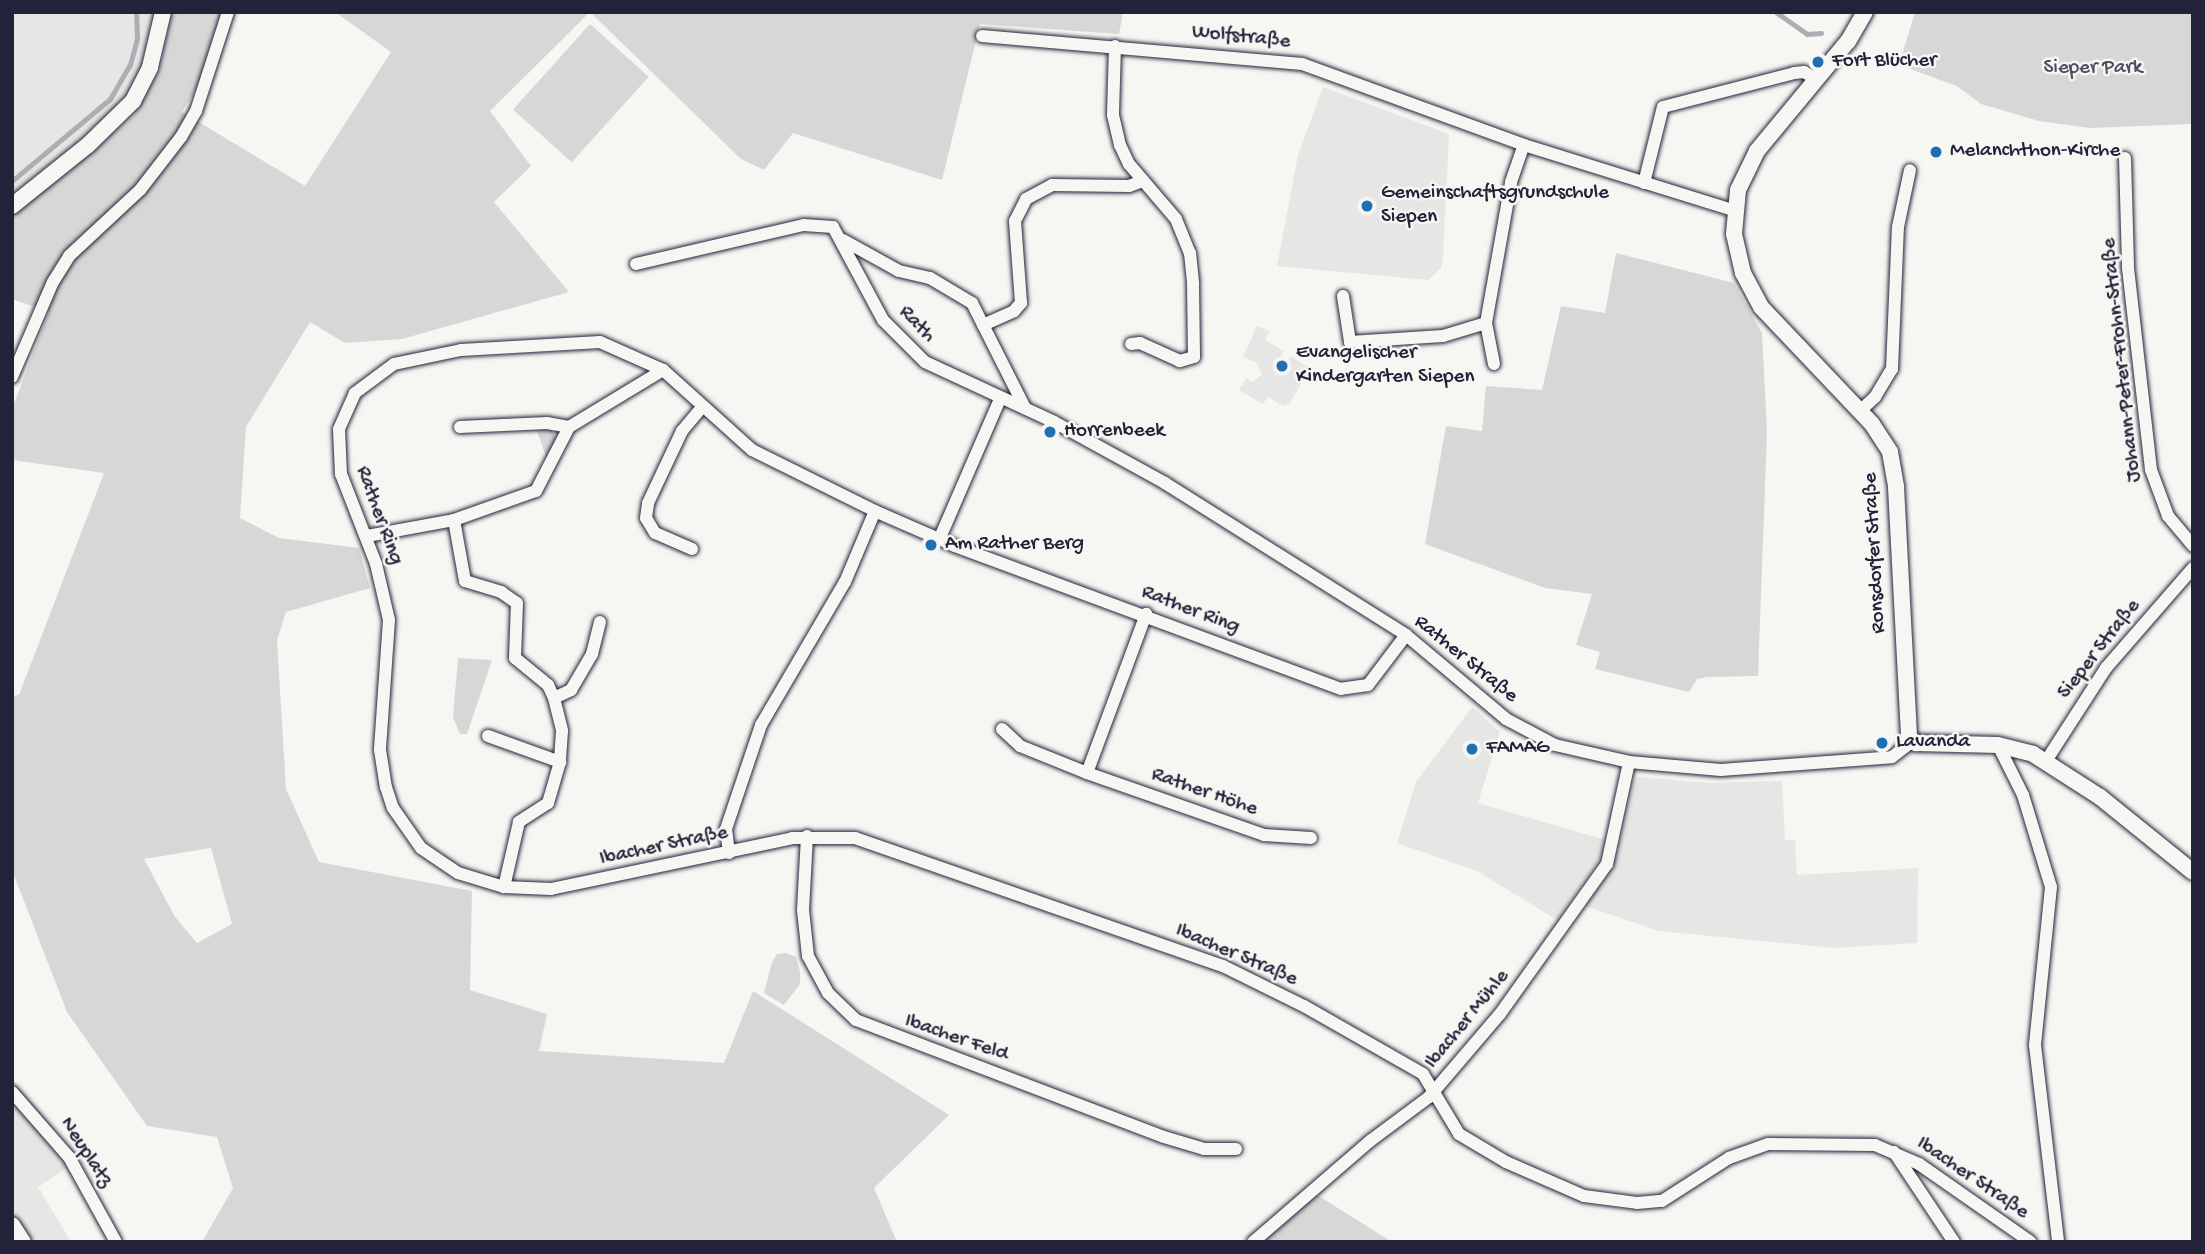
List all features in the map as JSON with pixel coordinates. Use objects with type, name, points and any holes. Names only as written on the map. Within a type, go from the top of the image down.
[{"type":"main road","points":[[12,206],[88,145],[133,101],[150,67],[163,12]]},
{"type":"main road","name":"Ronsdorfer Straße","points":[[1866,12],[1757,151],[1733,210],[1736,248],[1758,303],[1885,440],[1894,465],[1903,689],[1912,742]]},
{"type":"main road","points":[[1912,742],[1998,745],[2046,761],[2100,797],[2193,872]]},
{"type":"main road","points":[[12,1226],[23,1242]]},
{"type":"street","points":[[12,377],[53,282],[69,256],[140,190],[181,137],[201,98],[228,12]]},
{"type":"street","name":"Wolfstraße","points":[[982,36],[1302,64],[1524,145],[1733,210]]},
{"type":"street","points":[[1115,46],[1116,131],[1124,153],[1143,181],[1176,219],[1188,244],[1195,357],[1180,361],[1140,343],[1130,344]]},
{"type":"street","points":[[1644,183],[1663,107],[1794,73],[1804,72],[1816,79]]},
{"type":"street","points":[[1494,364],[1486,323],[1511,181],[1524,145]]},
{"type":"street","name":"Johann-Peter-Frohn-Straße","points":[[2125,158],[2128,268],[2151,470],[2168,516],[2193,547]]},
{"type":"street","points":[[1860,411],[1875,397],[1892,369],[1898,227],[1910,170]]},
{"type":"street","points":[[984,325],[1014,311],[1022,293],[1015,221],[1026,199],[1052,186],[1129,186],[1143,181]]},
{"type":"street","name":"Rath","points":[[636,264],[804,225],[833,227],[843,240],[859,282],[904,345],[934,367],[1000,399]]},
{"type":"street","name":"Rath","points":[[843,240],[899,271],[945,286],[972,303],[1025,408]]},
{"type":"street","points":[[1343,296],[1350,342],[1443,336],[1486,323]]},
{"type":"street","name":"Rather Ring","points":[[503,887],[471,880],[442,865],[421,848],[393,808],[380,750],[389,620],[367,536],[341,474],[337,450],[344,410],[376,373],[401,362],[442,353],[579,340],[617,347],[663,370],[752,450],[875,511],[939,540],[1146,614],[1348,691],[1368,685],[1406,635]]},
{"type":"street","points":[[367,536],[454,520],[536,491],[569,427],[663,370]]},
{"type":"street","points":[[939,540],[1000,399]]},
{"type":"street","name":"Rather Straße","points":[[1000,399],[1025,408],[1165,483],[1406,635],[1521,729],[1574,751],[1629,762],[1721,770],[1789,767],[1892,757],[1912,742]]},
{"type":"street","points":[[692,549],[655,533],[646,518],[648,503],[682,431],[702,407]]},
{"type":"street","points":[[460,427],[547,423],[569,427]]},
{"type":"street","points":[[729,853],[726,829],[761,725],[845,582],[875,511]]},
{"type":"street","points":[[454,520],[465,581],[512,597],[518,613],[515,658],[548,685],[562,731],[560,762],[548,803],[519,822],[503,887]]},
{"type":"street","name":"Sieper Straße","points":[[2046,761],[2106,667],[2193,568]]},
{"type":"street","points":[[1087,773],[1146,614]]},
{"type":"street","points":[[554,698],[571,690],[592,654],[600,622]]},
{"type":"street","name":"Rather Höhe","points":[[1002,729],[1020,746],[1087,773],[1264,835],[1311,838]]},
{"type":"street","points":[[488,736],[560,762]]},
{"type":"street","points":[[1998,745],[2023,795],[2051,887],[2035,1045],[2057,1242]]},
{"type":"street","name":"Ibacher Mühle","points":[[1253,1242],[1370,1141],[1433,1093],[1501,1013],[1606,864],[1629,762]]},
{"type":"street","name":"Ibacher Straße","points":[[503,887],[551,889],[592,883],[807,836],[877,844],[1223,967],[1412,1064],[1423,1074],[1459,1134],[1558,1187],[1601,1199],[1662,1201],[1729,1158],[1768,1144],[1862,1144],[1892,1149],[2031,1242]]},
{"type":"street","name":"Ibacher Feld","points":[[807,836],[803,910],[808,956],[828,993],[856,1020],[1164,1137],[1204,1149],[1236,1149]]},
{"type":"street","name":"Neuplatz","points":[[12,1092],[69,1157],[116,1242]]},
{"type":"street","name":"Ibacher Straße","points":[[1892,1149],[1954,1242]]},
{"type":"shaded area","points":[[12,12],[172,12],[160,70],[133,117],[12,216]]},
{"type":"shaded area","name":"Gemeinschaftsgrundschule Siepen","points":[[1323,87],[1449,134],[1443,258],[1441,268],[1428,280],[1277,266],[1298,155]]},
{"type":"shaded area","name":"Evangelischer Kindergarten Siepen","points":[[1257,326],[1270,331],[1265,340],[1284,351],[1281,356],[1288,360],[1290,356],[1310,368],[1290,403],[1283,406],[1268,397],[1263,404],[1239,390],[1246,378],[1253,382],[1262,374],[1256,362],[1243,357]]},
{"type":"shaded area","points":[[1472,707],[1500,732],[1478,803],[1606,840],[1599,861],[1557,920],[1477,871],[1397,843],[1416,782]]},
{"type":"shaded area","points":[[1638,777],[1711,783],[1782,781],[1785,840],[1795,840],[1797,875],[1918,868],[1917,943],[1834,948],[1659,931],[1585,906],[1617,856],[1634,781]]},
{"type":"shaded area","points":[[12,1079],[80,1159],[38,1187],[71,1242],[12,1242]]},
{"type":"green space","points":[[172,12],[225,12],[216,56],[182,112],[305,186],[391,52],[335,12],[590,12],[490,111],[531,166],[494,202],[569,292],[402,339],[345,343],[310,322],[246,427],[240,518],[279,538],[359,548],[370,588],[286,612],[277,640],[286,789],[319,862],[472,891],[470,990],[547,1014],[539,1051],[724,1063],[753,991],[949,1115],[874,1188],[897,1242],[202,1242],[233,1188],[217,1137],[147,1126],[67,1012],[12,870],[12,696],[19,695],[104,473],[12,460],[12,409],[49,312],[12,299],[12,216],[133,117],[160,70]],"holes":[[[211,848],[232,924],[197,943],[175,917],[144,859]]]},
{"type":"green space","points":[[590,12],[1123,12],[1119,34],[980,24],[942,180],[793,133],[764,170],[741,159]]},
{"type":"green space","name":"Sieper Park","points":[[1915,12],[2193,12],[2193,124],[2090,128],[2039,121],[1981,104],[1957,86],[1899,65]]},
{"type":"green space","points":[[590,24],[649,77],[572,162],[513,109]]},
{"type":"green space","points":[[1616,253],[1734,283],[1762,333],[1767,431],[1758,676],[1697,679],[1689,692],[1595,669],[1600,652],[1576,645],[1592,594],[1545,588],[1425,544],[1446,426],[1482,431],[1486,386],[1542,390],[1561,306],[1605,313]]},
{"type":"green space","points":[[536,428],[550,428],[558,440],[547,459]]},
{"type":"green space","points":[[458,658],[492,660],[467,734],[460,734],[453,717]]},
{"type":"green space","points":[[786,953],[796,957],[800,984],[784,1005],[764,993],[772,962],[777,954]]},
{"type":"green space","points":[[1317,1195],[1392,1242],[1256,1242]]},
{"type":"waterway","points":[[12,181],[110,99],[130,65],[137,38],[136,12]]},
{"type":"waterway","points":[[1776,12],[1807,34],[1821,33]]},
{"type":"place","name":"Fort Blücher","points":[[1818,62]]},
{"type":"place","name":"Melanchthon-Kirche","points":[[1936,152]]},
{"type":"place","name":"Gemeinschaftsgrundschule Siepen","points":[[1367,206]]},
{"type":"place","name":"Evangelischer Kindergarten Siepen","points":[[1282,366]]},
{"type":"place","name":"Horrenbeek","points":[[1050,432]]},
{"type":"place","name":"Am Rather Berg","points":[[931,545]]},
{"type":"place","name":"Lavanda","points":[[1882,743]]},
{"type":"place","name":"FAMAG","points":[[1472,749]]}]
